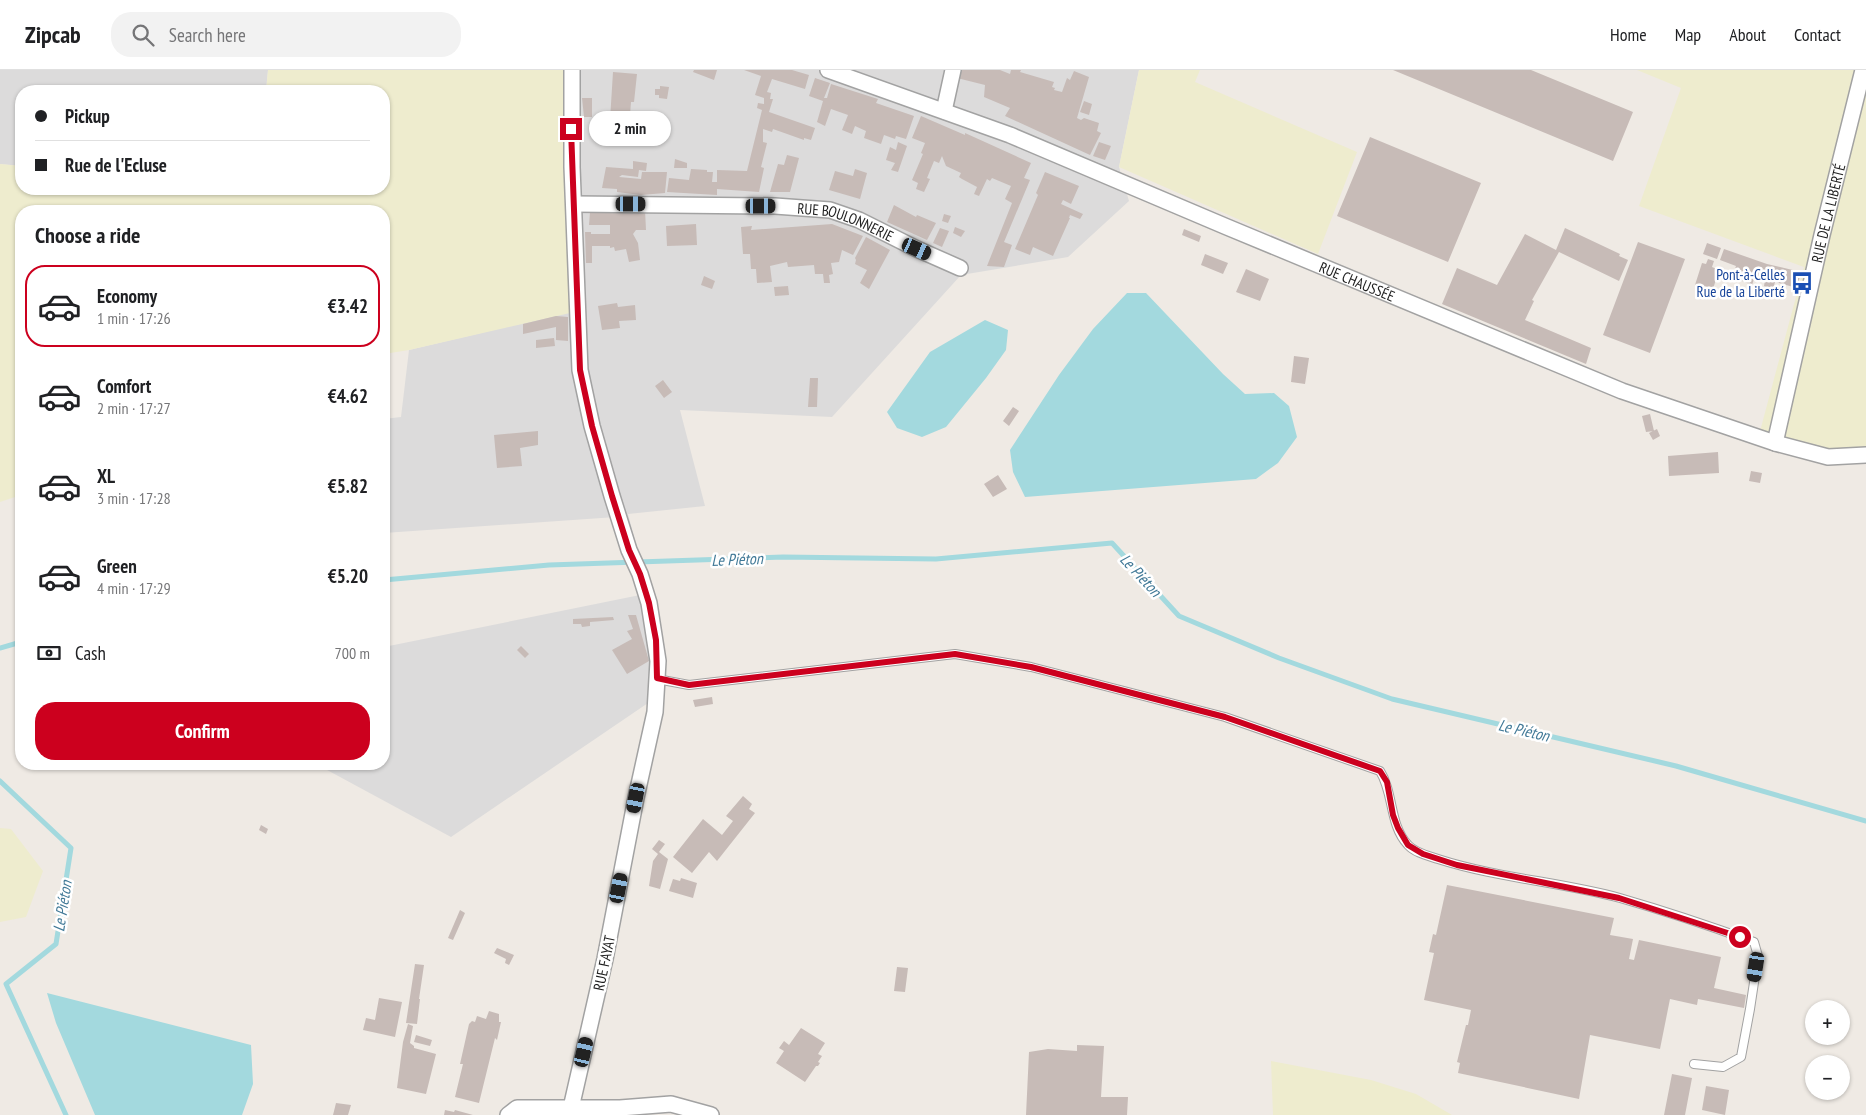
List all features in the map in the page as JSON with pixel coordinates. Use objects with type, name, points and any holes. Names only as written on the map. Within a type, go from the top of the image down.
[{"type":"street","name":"RUE FAYAT","points":[[570,1112],[605,960],[636,798],[655,712],[657,678],[656,640],[649,603],[640,574],[629,550],[592,426],[580,370],[571,109],[572,70]]},
{"type":"street","name":"RUE CHAUSSÉE","points":[[828,70],[1010,135],[1622,390],[1775,442],[1828,457],[1866,455]]},
{"type":"street","points":[[944,111],[953,70]]},
{"type":"street","name":"RUE DE LA LIBERTÉ","points":[[1775,442],[1822,235],[1863,70]]},
{"type":"street","name":"RUE BOULONNERIE","points":[[574,204],[775,206],[830,210],[859,220],[960,268]]},
{"type":"street","points":[[508,1115],[517,1108],[570,1112],[671,1104],[711,1115]]},
{"type":"lane","points":[[657,678],[689,685],[955,654],[1031,667],[1225,717],[1380,771],[1387,782],[1393,815],[1398,828],[1408,845],[1423,854],[1457,865],[1619,898],[1754,942],[1758,956],[1741,1057],[1724,1067],[1694,1064]]},
{"type":"shaded area","points":[[0,70],[268,70],[267,85],[15,85],[15,165],[0,164]]},
{"type":"shaded area","points":[[268,70],[563,70],[570,313],[390,353],[390,205],[15,205],[15,497],[0,502],[0,164],[15,165],[15,195],[390,195],[390,85],[267,85]]},
{"type":"shaded area","points":[[563,70],[1139,70],[1119,167],[1129,201],[1068,257],[961,275],[832,417],[680,410],[705,506],[628,514],[661,640],[648,703],[451,837],[327,770],[390,770],[390,646],[640,595],[616,517],[390,533],[390,418],[401,417],[409,350],[569,312]]},
{"type":"shaded area","points":[[1139,70],[1200,70],[1195,82],[1357,152],[1318,254],[1119,167]]},
{"type":"shaded area","points":[[1637,70],[1866,70],[1866,447],[1843,452],[1759,435],[1804,267],[1639,206],[1681,88]]},
{"type":"shaded area","points":[[0,828],[11,829],[43,871],[26,917],[0,922]]},
{"type":"shaded area","points":[[1271,1061],[1371,1080],[1416,1094],[1452,1115],[1273,1115]]},
{"type":"water","points":[[1127,293],[1146,293],[1223,374],[1245,394],[1274,393],[1289,406],[1297,437],[1278,463],[1256,479],[1025,497],[1013,472],[1010,450],[1059,375],[1093,329]]},
{"type":"water","points":[[985,320],[1008,330],[1006,350],[986,378],[946,427],[922,437],[897,428],[887,412],[930,352]]},
{"type":"water","points":[[47,993],[251,1045],[253,1084],[242,1115],[95,1115],[56,1023]]},
{"type":"building","points":[[694,70],[717,70],[714,80],[693,72]]},
{"type":"building","points":[[744,70],[792,70],[809,75],[805,89],[772,79],[767,92],[771,93],[770,99],[773,99],[769,112],[815,128],[811,140],[804,138],[804,140],[773,129],[772,132],[763,129],[763,142],[767,143],[761,167],[764,168],[759,192],[717,189],[717,195],[667,192],[669,178],[689,180],[691,169],[713,172],[712,182],[717,182],[717,170],[747,171],[762,110],[757,108],[758,103],[764,104],[764,98],[755,95],[761,76]]},
{"type":"building","points":[[958,70],[1000,70],[1010,74],[1011,70],[1021,70],[1020,72],[1054,82],[1052,87],[1055,88],[1054,90],[1062,92],[1067,78],[1070,80],[1074,71],[1089,77],[1077,118],[1081,120],[1084,118],[1099,123],[1097,131],[1101,133],[1090,155],[1005,116],[1010,108],[984,97],[985,85],[957,78]]},
{"type":"building","points":[[1393,70],[1531,70],[1633,112],[1613,161]]},
{"type":"building","points":[[613,72],[637,74],[634,102],[631,102],[630,115],[634,115],[634,121],[610,120]]},
{"type":"building","points":[[815,78],[830,83],[824,98],[827,98],[831,84],[878,99],[876,103],[914,116],[906,139],[896,136],[895,139],[884,135],[881,144],[864,138],[866,131],[855,126],[852,134],[842,130],[848,115],[831,109],[825,126],[817,122],[823,101],[809,96]]},
{"type":"building","points":[[660,86],[669,87],[667,99],[659,98],[659,95],[655,95],[655,89],[660,89]]},
{"type":"building","points":[[582,98],[592,98],[592,117],[584,117]]},
{"type":"building","points":[[1084,101],[1092,104],[1089,115],[1080,112]]},
{"type":"building","points":[[921,116],[965,135],[965,133],[1031,163],[1024,178],[1030,180],[1004,242],[1012,245],[1004,267],[987,266],[1012,203],[1005,199],[1011,186],[992,178],[990,181],[987,179],[979,196],[974,194],[977,187],[959,177],[961,173],[946,166],[942,156],[939,163],[934,161],[927,178],[930,179],[924,192],[916,189],[918,183],[912,180],[923,154],[921,153],[925,143],[912,138]]},
{"type":"building","points":[[1370,137],[1481,183],[1448,262],[1337,216]]},
{"type":"building","points":[[898,142],[907,146],[898,172],[891,170],[895,163],[886,160],[890,147],[896,150]]},
{"type":"building","points":[[1099,142],[1111,146],[1105,160],[1093,156]]},
{"type":"building","points":[[787,155],[799,158],[790,192],[770,192],[778,164],[784,165]]},
{"type":"building","points":[[675,159],[687,163],[687,168],[674,168]]},
{"type":"building","points":[[633,161],[647,163],[646,171],[639,170],[638,177],[622,175],[619,177],[641,179],[642,172],[667,172],[665,193],[641,195],[617,192],[617,189],[602,188],[606,167],[633,169]]},
{"type":"building","points":[[855,169],[867,173],[860,199],[829,190],[835,171],[853,176]]},
{"type":"building","points":[[1045,172],[1079,186],[1071,204],[1063,200],[1061,204],[1083,214],[1080,219],[1070,215],[1053,256],[1033,247],[1030,255],[1015,249],[1038,195],[1036,193]]},
{"type":"building","points":[[894,205],[916,217],[917,215],[936,223],[927,240],[887,222]]},
{"type":"building","points":[[645,210],[646,230],[636,230],[633,234],[638,243],[640,260],[629,262],[626,249],[615,251],[614,247],[610,248],[610,246],[592,246],[592,263],[586,263],[585,232],[591,232],[591,234],[610,234],[610,225],[589,225],[590,212]]},
{"type":"building","points":[[944,214],[951,216],[948,223],[942,221]]},
{"type":"building","points":[[696,224],[697,245],[667,246],[666,226]]},
{"type":"building","points":[[832,224],[863,236],[853,255],[842,250],[839,262],[831,263],[833,274],[829,275],[830,283],[824,283],[823,274],[815,274],[814,265],[788,267],[787,262],[770,266],[772,282],[757,283],[756,269],[751,269],[750,254],[743,254],[741,227],[752,226],[751,230]]},
{"type":"building","points":[[955,227],[965,231],[961,237],[953,233]]},
{"type":"building","points":[[940,228],[949,231],[942,247],[933,243]]},
{"type":"building","points":[[1565,228],[1620,254],[1619,256],[1628,260],[1619,281],[1559,252],[1532,300],[1534,301],[1525,320],[1591,348],[1586,364],[1442,304],[1457,268],[1497,285],[1525,234],[1556,250]]},
{"type":"building","points":[[1184,229],[1201,236],[1199,242],[1182,235]]},
{"type":"building","points":[[866,237],[890,250],[869,289],[860,283],[867,270],[855,264],[855,258]]},
{"type":"building","points":[[1638,242],[1685,259],[1650,353],[1603,335]]},
{"type":"building","points":[[1707,243],[1721,248],[1717,259],[1703,254]]},
{"type":"building","points":[[1724,249],[1767,264],[1801,272],[1797,288],[1775,282],[1773,289],[1764,286],[1765,280],[1755,276],[1752,285],[1732,277],[1736,266],[1720,260]]},
{"type":"building","points":[[1205,254],[1228,263],[1223,274],[1201,265]]},
{"type":"building","points":[[1708,259],[1714,261],[1712,267],[1719,270],[1712,292],[1695,285],[1702,263],[1706,264]]},
{"type":"building","points":[[1246,269],[1269,279],[1260,301],[1236,292]]},
{"type":"building","points":[[704,276],[715,281],[712,289],[701,285]]},
{"type":"building","points":[[788,286],[789,295],[775,296],[774,287]]},
{"type":"building","points":[[617,303],[618,307],[635,305],[636,320],[619,321],[620,328],[602,330],[598,306]]},
{"type":"building","points":[[556,316],[568,317],[568,341],[556,340],[556,327],[523,334],[523,324]]},
{"type":"building","points":[[554,338],[555,346],[536,348],[536,340]]},
{"type":"building","points":[[1294,356],[1309,358],[1305,384],[1291,382]]},
{"type":"building","points":[[810,378],[818,378],[817,407],[808,407]]},
{"type":"building","points":[[663,380],[672,392],[664,398],[655,386]]},
{"type":"building","points":[[1013,407],[1019,411],[1009,426],[1003,421]]},
{"type":"building","points":[[1650,414],[1654,431],[1646,432],[1642,416]]},
{"type":"building","points":[[1657,429],[1660,436],[1653,440],[1649,433]]},
{"type":"building","points":[[538,431],[538,445],[520,448],[522,466],[497,468],[494,435]]},
{"type":"building","points":[[1718,452],[1719,473],[1669,476],[1668,456]]},
{"type":"building","points":[[1751,471],[1762,473],[1760,483],[1749,481]]},
{"type":"building","points":[[998,475],[1007,489],[993,497],[984,484]]},
{"type":"building","points":[[628,615],[636,615],[649,661],[627,674],[612,650],[632,639],[627,631],[633,629]]},
{"type":"building","points":[[613,617],[614,620],[590,622],[590,626],[582,627],[581,624],[573,624],[573,619]]},
{"type":"building","points":[[521,646],[529,654],[525,658],[517,650]]},
{"type":"building","points":[[712,697],[713,704],[695,707],[693,700]]},
{"type":"building","points":[[743,796],[752,804],[749,809],[755,813],[717,861],[709,852],[692,873],[673,857],[703,819],[722,835],[733,821],[726,816]]},
{"type":"building","points":[[261,825],[268,829],[266,834],[259,830]]},
{"type":"building","points":[[659,840],[665,844],[659,852],[668,859],[660,889],[649,886],[653,861],[658,854],[652,849]]},
{"type":"building","points":[[681,878],[697,883],[693,898],[669,891],[673,879],[680,881]]},
{"type":"building","points":[[1447,885],[1614,918],[1610,935],[1633,939],[1629,959],[1634,960],[1639,940],[1721,957],[1714,988],[1746,995],[1744,1008],[1698,999],[1697,1005],[1670,999],[1660,1049],[1590,1035],[1579,1099],[1458,1073],[1460,1063],[1457,1062],[1471,1010],[1424,1000],[1434,953],[1429,952],[1433,934],[1436,935]]},
{"type":"building","points":[[460,910],[465,913],[453,940],[448,938]]},
{"type":"building","points":[[497,948],[514,955],[509,965],[505,963],[506,959],[494,953]]},
{"type":"building","points":[[415,964],[424,965],[417,1024],[406,1023]]},
{"type":"building","points":[[897,967],[908,968],[905,992],[894,991]]},
{"type":"building","points":[[379,998],[402,1002],[395,1037],[363,1030],[366,1018],[375,1020]]},
{"type":"building","points":[[489,1011],[499,1014],[499,1022],[501,1022],[497,1040],[495,1038],[479,1103],[455,1097],[463,1064],[460,1064],[469,1024],[472,1021],[475,1022],[477,1016],[486,1019]]},
{"type":"building","points":[[408,1024],[413,1026],[410,1043],[414,1048],[436,1054],[426,1094],[397,1088],[403,1042]]},
{"type":"building","points":[[801,1028],[825,1043],[818,1054],[822,1056],[818,1062],[820,1063],[805,1082],[776,1063],[784,1051],[779,1048],[784,1041],[789,1045]]},
{"type":"building","points":[[416,1035],[432,1040],[430,1046],[414,1042]]},
{"type":"building","points":[[1077,1045],[1104,1046],[1101,1097],[1128,1097],[1127,1115],[1026,1115],[1029,1052],[1048,1049],[1077,1051]]},
{"type":"building","points":[[1672,1074],[1692,1078],[1685,1115],[1664,1115]]},
{"type":"building","points":[[1706,1086],[1729,1090],[1725,1115],[1702,1110]]},
{"type":"building","points":[[336,1103],[351,1105],[348,1115],[333,1115]]},
{"type":"building","points":[[445,1110],[454,1112],[455,1110],[473,1115],[444,1115]]},
{"type":"waterway","name":"Le Piéton","points":[[390,579],[549,565],[783,557],[936,559],[1112,543],[1179,616],[1279,658],[1392,699],[1676,766],[1866,821]]},
{"type":"waterway","name":"Le Piéton","points":[[0,648],[15,644]]},
{"type":"waterway","name":"Le Piéton","points":[[0,781],[71,848],[56,944],[6,984],[66,1115]]},
{"type":"place","name":"Pont-à-Celles Rue de la Liberté","points":[[1802,283]]},
{"type":"route","points":[[571,129],[580,370],[592,426],[612,496],[629,550],[640,574],[649,603],[656,640],[657,678],[689,685],[955,654],[1031,667],[1225,717],[1380,771],[1387,782],[1393,815],[1398,828],[1408,845],[1423,854],[1457,865],[1619,898],[1740,937]]}]
